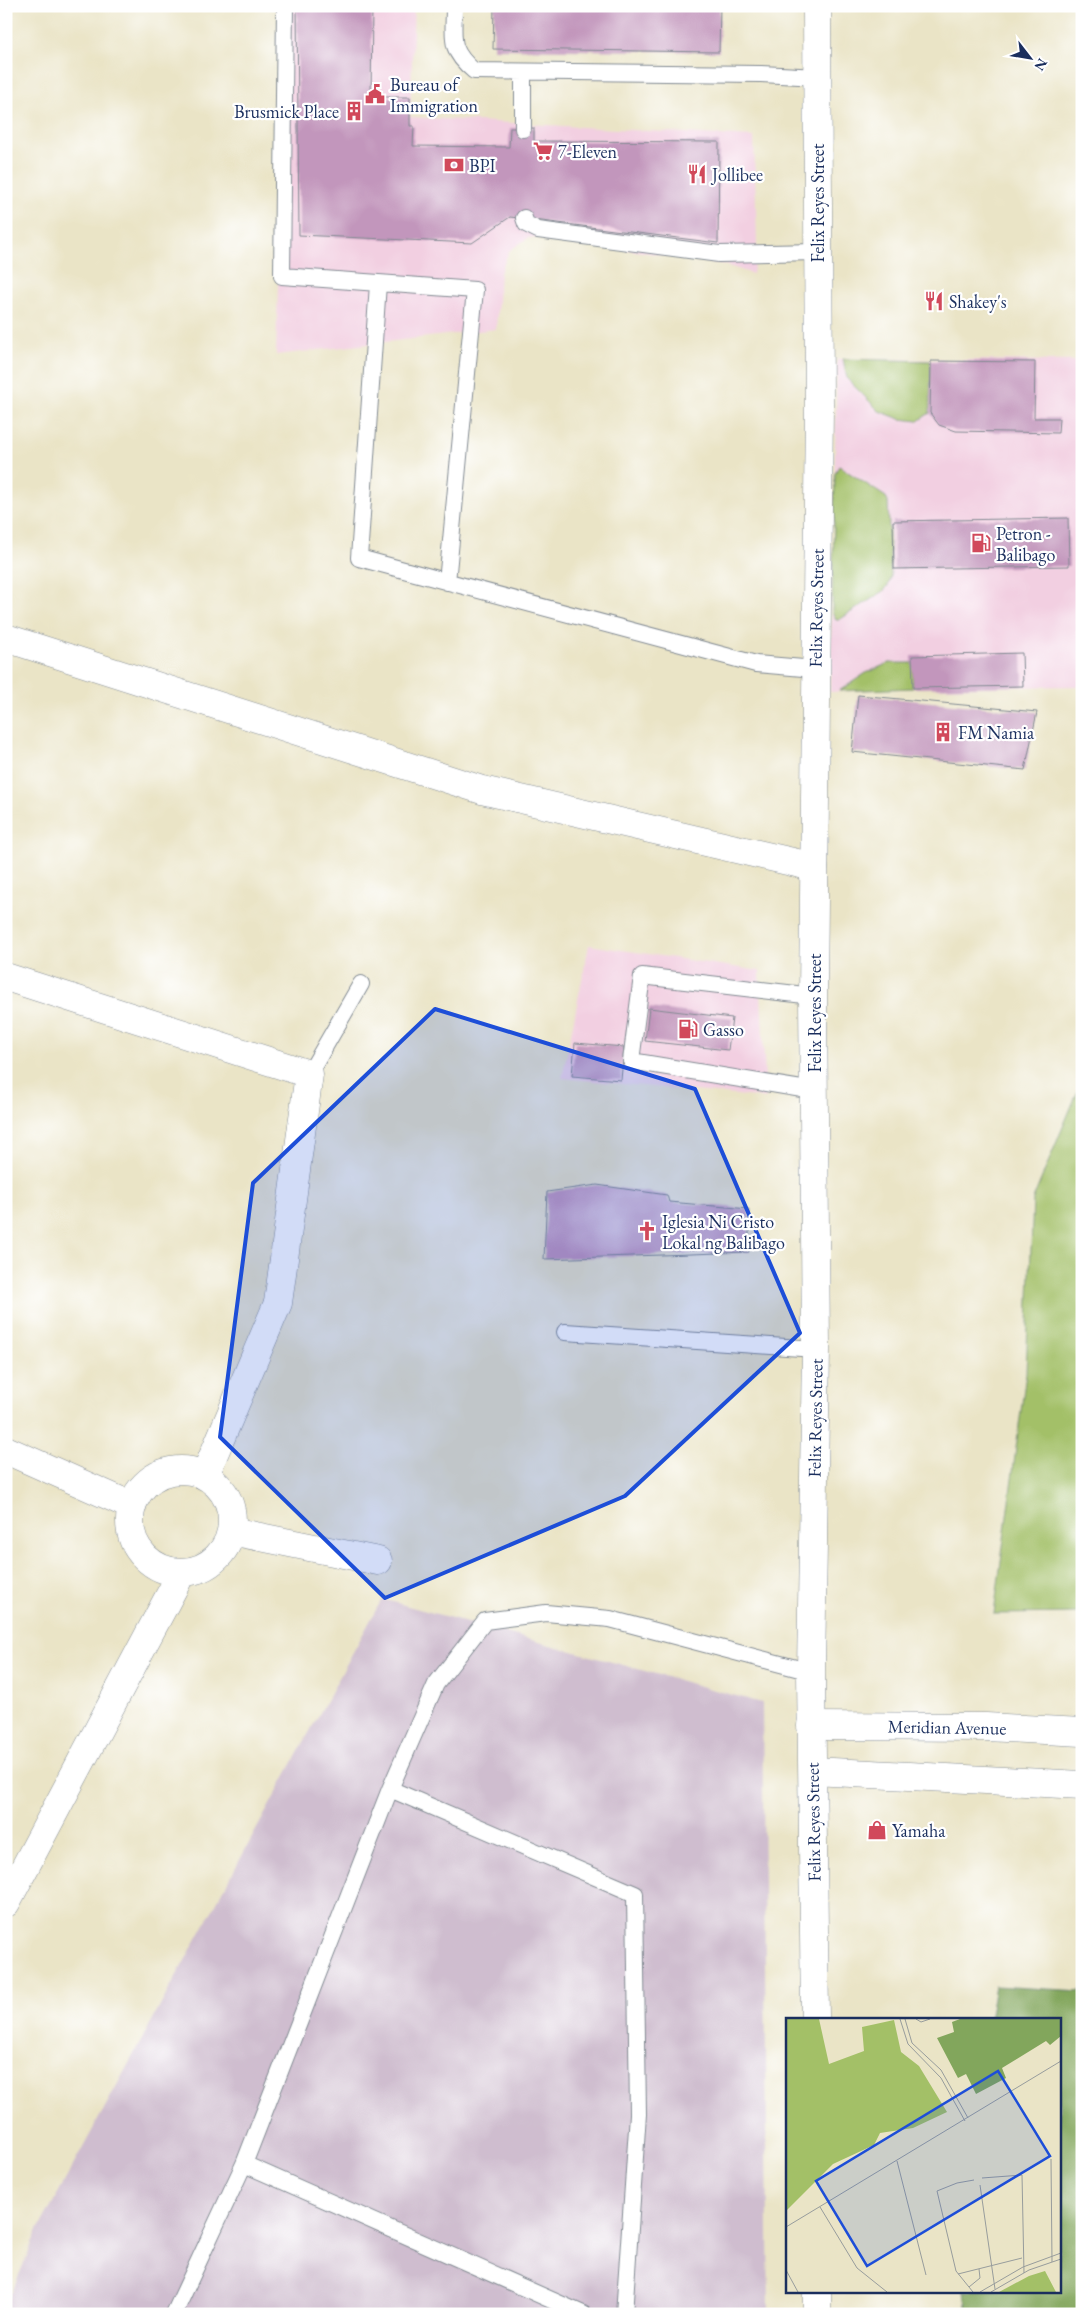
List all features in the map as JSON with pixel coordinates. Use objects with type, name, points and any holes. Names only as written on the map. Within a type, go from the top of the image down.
[{"type":"street","name":"Felix Reyes Street","points":[[815,2018],[811,1672],[816,1350],[813,996],[819,405],[817,6]]},
{"type":"street","points":[[6,638],[482,790],[814,867]]},
{"type":"street","points":[[6,977],[309,1074],[278,1303],[205,1475]]},
{"type":"street","points":[[6,1450],[132,1506]]},
{"type":"street","points":[[176,1469],[190,1470],[205,1475],[224,1492],[230,1504],[231,1531],[225,1546],[214,1560],[198,1569],[182,1572],[155,1565],[136,1546],[129,1519],[132,1506],[139,1492],[148,1481],[176,1469]]},
{"type":"street","points":[[231,1531],[378,1561]]},
{"type":"street","points":[[6,1903],[182,1572]]},
{"type":"street","name":"Meridian Avenue","points":[[811,1726],[986,1726],[1082,1732]]},
{"type":"street","points":[[813,1771],[1082,1785]]},
{"type":"street","points":[[817,2292],[817,2314]]},
{"type":"lane","points":[[285,6],[282,276],[475,290],[447,582]]},
{"type":"lane","points":[[454,6],[454,44],[459,59],[474,71],[818,77]]},
{"type":"lane","points":[[523,72],[523,129]]},
{"type":"lane","points":[[524,218],[526,224],[538,230],[719,254],[817,252]]},
{"type":"lane","points":[[378,284],[359,558],[756,664],[815,670]]},
{"type":"lane","points":[[813,996],[642,976],[632,1061],[814,1091]]},
{"type":"lane","points":[[309,1074],[361,984]]},
{"type":"lane","points":[[565,1332],[816,1350]]},
{"type":"lane","points":[[174,2314],[244,2164],[390,1789],[436,1684],[485,1621],[546,1613],[610,1619],[811,1672]]},
{"type":"lane","points":[[390,1789],[635,1894],[638,2114],[624,2314]]},
{"type":"lane","points":[[244,2164],[583,2314]]},
{"type":"highlighted area","points":[[435,1009],[695,1089],[800,1333],[625,1496],[385,1598],[220,1437],[253,1183]]},
{"type":"shaded area","points":[[286,6],[414,6],[410,117],[754,137],[757,243],[753,274],[722,264],[542,237],[528,238],[509,251],[500,273],[496,329],[276,355]]},
{"type":"shaded area","points":[[837,359],[1082,361],[1082,671],[1079,686],[913,688],[830,692]]},
{"type":"shaded area","points":[[589,945],[760,971],[766,1098],[562,1078]]},
{"type":"shaded area","points":[[382,1599],[762,1703],[769,2314],[6,2314],[6,2306],[37,2232]]},
{"type":"green space","points":[[843,359],[931,361],[930,413],[918,421],[900,419],[879,411],[847,379]]},
{"type":"green space","points":[[839,466],[886,497],[888,501],[891,577],[884,591],[839,620],[836,620],[832,612],[835,473]]},
{"type":"green space","points":[[889,663],[913,663],[913,688],[839,691],[866,673]]},
{"type":"green space","points":[[1082,1081],[1082,1613],[994,1614],[1026,1373],[1033,1199]]},
{"type":"green space","points":[[995,1986],[1082,1991],[1082,2314],[967,2314],[964,2292],[1060,2292],[1060,2018],[989,2018]]},
{"type":"building","name":"Brusmick Place","points":[[297,6],[372,6],[371,97],[410,97],[410,126],[414,126],[413,146],[509,147],[510,128],[534,128],[534,141],[719,142],[718,243],[510,217],[472,243],[299,235]]},
{"type":"building","points":[[494,6],[720,6],[719,52],[493,49]]},
{"type":"building","points":[[931,361],[1035,362],[1034,418],[1059,418],[1058,433],[956,431],[939,425],[930,413]]},
{"type":"building","name":"Petron - Balibago","points":[[1068,518],[1069,566],[894,569],[893,521]]},
{"type":"building","points":[[1022,653],[1023,686],[913,688],[912,656]]},
{"type":"building","name":"FM Namia","points":[[858,695],[1037,712],[1025,770],[852,752]]},
{"type":"building","name":"Gasso","points":[[649,1008],[732,1018],[728,1050],[645,1041]]},
{"type":"building","points":[[575,1043],[624,1047],[621,1080],[572,1076]]},
{"type":"building","name":"Iglesia Ni Cristo Lokal ng Balibago","points":[[597,1185],[667,1195],[669,1202],[749,1209],[749,1252],[544,1259],[547,1192]]},
{"type":"place","name":"Bureau of Immigration","points":[[375,94]]},
{"type":"place","name":"Brusmick Place","points":[[354,111]]},
{"type":"place","name":"7-Eleven","points":[[543,151]]},
{"type":"place","name":"BPI","points":[[454,165]]},
{"type":"place","name":"Jollibee","points":[[697,174]]},
{"type":"place","name":"Shakey's","points":[[934,301]]},
{"type":"place","name":"Petron - Balibago","points":[[981,543]]},
{"type":"place","name":"FM Namia","points":[[943,732]]},
{"type":"place","name":"Gasso","points":[[688,1029]]},
{"type":"place","name":"Iglesia Ni Cristo Lokal ng Balibago","points":[[647,1231]]},
{"type":"place","name":"Yamaha","points":[[877,1830]]}]
